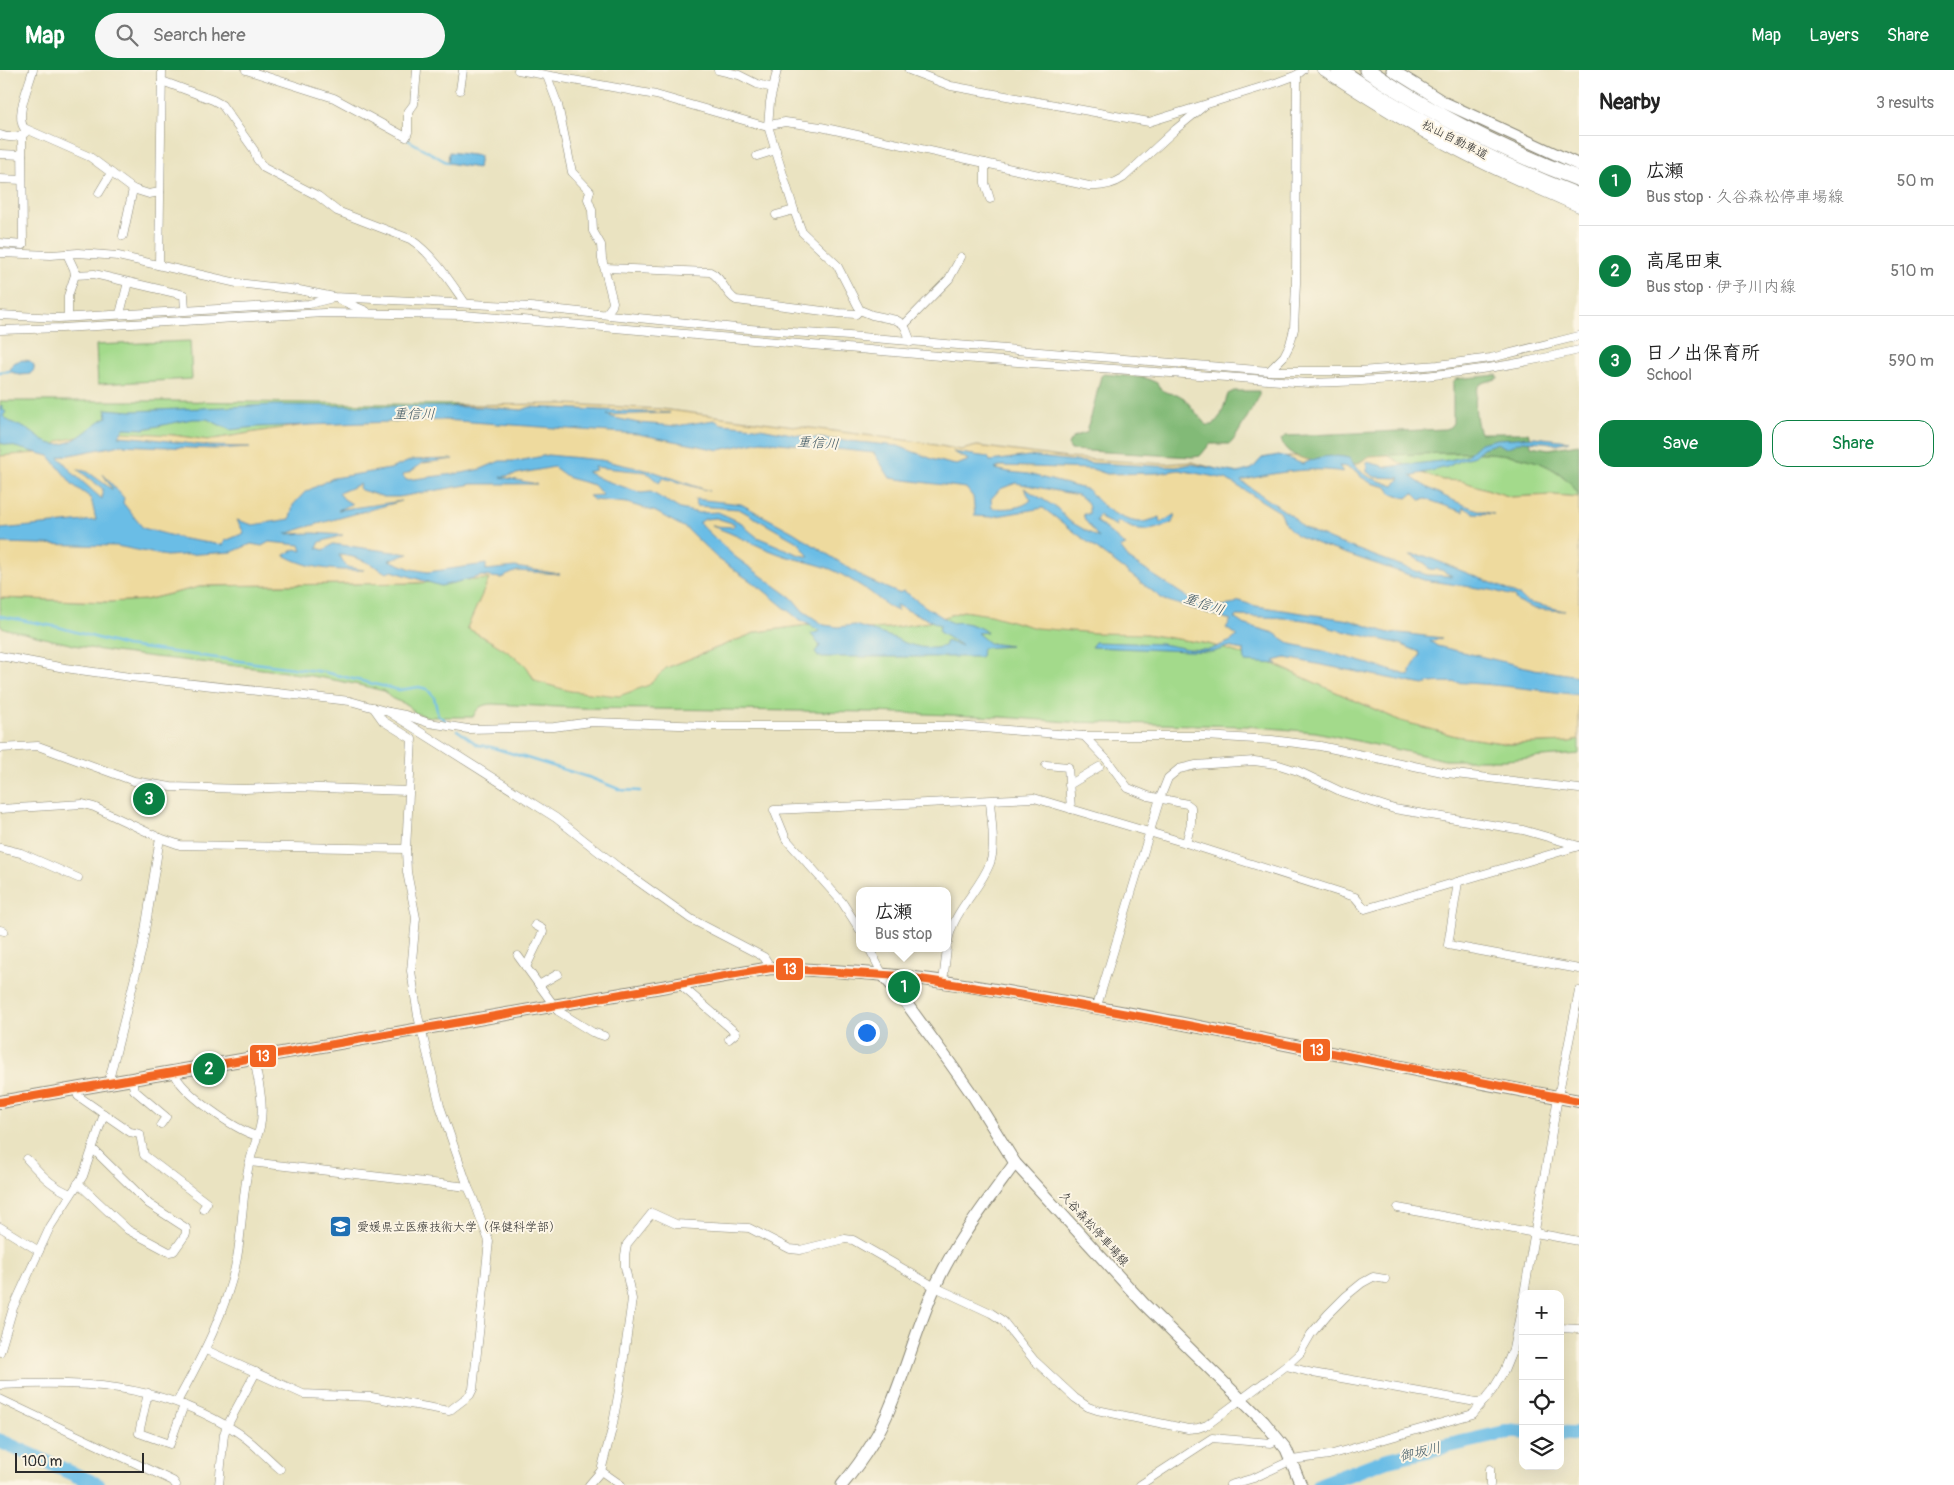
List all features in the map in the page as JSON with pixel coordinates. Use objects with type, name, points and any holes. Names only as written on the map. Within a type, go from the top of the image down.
[{"type":"highway","name":"松山自動車道","points":[[1339,70],[1421,123],[1519,171],[1579,196]]},
{"type":"highway","name":"松山自動車道","points":[[1367,70],[1430,109],[1477,134],[1579,179]]},
{"type":"main road","points":[[1392,70],[1445,103],[1579,165]]},
{"type":"main road","points":[[0,1102],[771,968],[883,975],[943,982],[1096,1009],[1579,1101]]},
{"type":"main road","name":"久谷森松停車場線","points":[[883,975],[904,1000],[960,1077],[1015,1163],[1144,1304],[1264,1422],[1279,1439],[1293,1463],[1301,1485]]},
{"type":"main road","points":[[842,1485],[865,1455],[892,1404],[934,1287],[948,1260],[973,1220],[1015,1163]]},
{"type":"street","points":[[0,243],[23,245],[22,155],[25,132],[20,115],[33,70]]},
{"type":"street","points":[[159,265],[162,70]]},
{"type":"street","points":[[246,70],[334,98],[406,137],[408,132],[408,112],[414,104],[417,70]]},
{"type":"street","points":[[460,90],[464,70]]},
{"type":"street","points":[[522,70],[656,95],[764,126],[784,122],[821,126],[1090,186],[1107,186],[1116,183],[1133,171],[1176,129],[1204,106]]},
{"type":"street","points":[[718,70],[739,75],[757,84],[773,88]]},
{"type":"street","points":[[777,70],[768,126],[802,232],[838,265],[860,310],[872,315],[896,320],[904,325],[912,342]]},
{"type":"street","points":[[909,70],[951,86],[1150,122],[1204,106],[1300,72],[1294,329],[1284,356],[1269,371]]},
{"type":"street","points":[[1321,70],[1448,148],[1517,182],[1579,208]]},
{"type":"street","points":[[546,76],[558,105],[572,172],[590,192],[588,200],[592,210],[593,231],[601,245],[604,268],[613,302],[606,314]]},
{"type":"street","points":[[162,81],[222,105],[254,150],[257,159],[264,168],[318,196],[337,211],[417,243],[443,272],[464,303]]},
{"type":"street","points":[[0,135],[7,137],[25,132],[90,157],[133,189],[149,194],[160,192]]},
{"type":"street","points":[[757,156],[776,150]]},
{"type":"street","points":[[0,154],[22,155]]},
{"type":"street","points":[[985,163],[984,183],[990,199]]},
{"type":"street","points":[[99,193],[112,173]]},
{"type":"street","points":[[0,179],[22,180]]},
{"type":"street","points":[[123,236],[133,189]]},
{"type":"street","points":[[776,215],[794,210]]},
{"type":"street","points":[[0,253],[106,255],[237,283],[299,290],[334,297],[532,307],[736,328],[1269,371],[1360,371],[1438,365],[1491,358],[1579,336]]},
{"type":"street","points":[[67,254],[75,275],[68,296],[68,317]]},
{"type":"street","points":[[904,325],[950,279],[961,257]]},
{"type":"street","points":[[604,268],[710,272],[716,276],[731,297],[736,300],[839,313],[856,314],[860,310]]},
{"type":"street","points":[[75,275],[94,274],[184,295],[185,310]]},
{"type":"street","points":[[120,314],[128,282]]},
{"type":"street","points":[[0,315],[68,317],[309,304],[334,297],[371,313]]},
{"type":"street","points":[[0,330],[324,313],[500,317],[963,358],[1308,383],[1359,382],[1466,372],[1520,364],[1579,350]]},
{"type":"street","points":[[0,656],[130,677],[328,698],[405,715],[429,724],[468,729],[554,727],[591,722],[708,726],[957,726],[1084,736],[1205,736],[1272,740],[1320,746],[1447,773],[1579,789]]},
{"type":"street","points":[[206,1350],[303,1394],[334,1397],[371,1397],[449,1411],[470,1395],[473,1389],[489,1241],[440,1106],[421,1029],[411,971],[416,918],[407,872],[406,849],[412,740],[408,735],[383,721],[373,707]]},
{"type":"street","points":[[389,712],[556,818],[618,867],[691,919],[764,958],[771,968]]},
{"type":"street","points":[[1084,736],[1107,760],[1128,788],[1187,804],[1191,807],[1191,823],[1186,843]]},
{"type":"street","points":[[0,748],[38,746],[134,781],[171,787],[245,789],[292,787],[408,791]]},
{"type":"street","points":[[856,924],[838,896],[786,839],[774,810],[1034,798],[1148,832],[1186,843],[1355,897],[1365,909],[1579,846],[1523,830],[1394,809],[1342,792],[1298,771],[1276,764],[1254,761],[1196,765],[1180,769],[1168,778],[1148,832],[1096,1009]]},
{"type":"street","points":[[1046,766],[1068,767],[1071,809]]},
{"type":"street","points":[[1069,785],[1099,767]]},
{"type":"street","points":[[951,932],[953,925],[990,863],[992,850],[990,801]]},
{"type":"street","points":[[0,810],[83,804],[94,806],[160,838],[180,845],[406,849]]},
{"type":"street","points":[[108,1084],[142,949],[160,838]]},
{"type":"street","points":[[0,848],[21,853],[78,878]]},
{"type":"street","points":[[1458,882],[1448,945],[1579,969]]},
{"type":"street","points":[[526,967],[543,932],[542,929],[535,925]]},
{"type":"street","points":[[871,952],[883,975]]},
{"type":"street","points":[[943,982],[947,952]]},
{"type":"street","points":[[518,956],[558,1011],[592,1032],[604,1036]]},
{"type":"street","points":[[539,985],[558,974]]},
{"type":"street","points":[[683,983],[684,988],[736,1033],[729,1039]]},
{"type":"street","points":[[1525,1290],[1558,1097],[1579,991]]},
{"type":"street","points":[[148,1393],[139,1433],[170,1444],[180,1404],[206,1350],[228,1292],[236,1258],[247,1173],[260,1125],[261,1099],[254,1059]]},
{"type":"street","points":[[174,1072],[177,1080],[189,1094],[246,1133],[257,1136]]},
{"type":"street","points":[[132,1080],[134,1090],[166,1117],[161,1124]]},
{"type":"street","points":[[77,1088],[78,1096],[130,1132],[140,1134],[144,1155],[207,1203],[203,1209]]},
{"type":"street","points":[[0,1352],[13,1308],[50,1227],[78,1183],[93,1149],[104,1114]]},
{"type":"street","points":[[78,1183],[128,1230],[169,1252],[174,1251],[186,1234],[186,1228],[149,1204],[93,1149]]},
{"type":"street","points":[[27,1159],[48,1182],[58,1189],[71,1194]]},
{"type":"street","points":[[250,1162],[468,1187]]},
{"type":"street","points":[[1398,1208],[1579,1241]]},
{"type":"street","points":[[590,1485],[601,1471],[612,1429],[621,1379],[632,1299],[625,1267],[627,1244],[652,1213],[676,1224],[749,1228],[790,1250],[800,1250],[845,1239],[853,1240],[934,1287],[991,1313],[1003,1321],[1034,1360],[1075,1398],[1088,1407],[1188,1429],[1207,1425],[1286,1366],[1300,1353],[1311,1334],[1328,1314],[1362,1283],[1373,1277],[1385,1279]]},
{"type":"street","points":[[1,1223],[38,1251]]},
{"type":"street","points":[[1564,1328],[1579,1329]]},
{"type":"street","points":[[1230,1485],[1293,1463],[1329,1455],[1473,1414],[1504,1371],[1519,1329]]},
{"type":"street","points":[[1286,1366],[1313,1373],[1476,1402],[1484,1401]]},
{"type":"street","points":[[219,1485],[226,1426],[256,1372]]},
{"type":"street","points":[[0,1385],[109,1386],[148,1393],[209,1415],[246,1437],[252,1445],[280,1469]]},
{"type":"street","points":[[0,1399],[173,1481],[176,1485]]},
{"type":"street","points":[[1140,1485],[1212,1438],[1271,1443],[1279,1439]]},
{"type":"street","points":[[1490,1469],[1490,1485]]},
{"type":"street","points":[[601,1471],[621,1485]]},
{"type":"green space","points":[[190,341],[192,379],[98,384],[96,345]]},
{"type":"green space","points":[[1104,374],[1146,378],[1157,383],[1161,390],[1184,398],[1206,425],[1213,425],[1221,415],[1228,394],[1234,391],[1259,391],[1259,397],[1230,444],[1210,444],[1200,456],[1071,450],[1068,445],[1072,439],[1088,432],[1087,427],[1101,376]]},
{"type":"green space","points":[[1497,375],[1498,378],[1480,385],[1476,394],[1475,408],[1480,433],[1528,433],[1531,446],[1549,449],[1579,444],[1579,496],[1567,479],[1550,468],[1530,460],[1508,455],[1463,453],[1384,455],[1370,457],[1355,464],[1336,464],[1312,461],[1292,454],[1285,447],[1281,439],[1286,436],[1445,429],[1453,423],[1453,382],[1456,379]]},
{"type":"green space","points":[[0,401],[463,405],[268,430],[208,440],[173,435],[47,452],[0,456]]},
{"type":"green space","points":[[1486,453],[1521,457],[1552,469],[1576,489],[1579,497],[1553,495],[1511,497],[1461,481],[1442,480],[1415,471],[1387,455]]},
{"type":"green space","points":[[490,579],[467,628],[503,647],[527,666],[534,680],[649,685],[666,668],[757,632],[807,625],[840,630],[890,628],[929,622],[963,611],[1146,634],[1209,644],[1271,663],[1401,721],[1456,736],[1509,744],[1579,740],[1579,754],[1505,760],[1445,760],[1316,732],[1246,726],[1069,722],[1002,717],[874,712],[581,708],[493,704],[481,707],[473,717],[430,717],[415,713],[407,705],[392,698],[384,691],[349,683],[279,671],[101,650],[77,646],[0,626],[0,598],[108,602],[145,600],[203,586],[414,583]]},
{"type":"sand","points":[[566,404],[661,409],[920,442],[961,450],[977,446],[1068,458],[1167,464],[1192,462],[1240,476],[1266,462],[1294,456],[1317,462],[1357,464],[1370,456],[1387,455],[1415,471],[1442,480],[1461,481],[1511,497],[1553,495],[1579,497],[1579,740],[1509,744],[1456,736],[1401,721],[1271,663],[1209,644],[1146,634],[1095,633],[1036,628],[990,615],[963,611],[929,622],[890,628],[840,630],[807,625],[757,632],[666,668],[649,685],[619,696],[570,691],[538,682],[526,666],[517,659],[496,644],[467,628],[489,579],[415,583],[203,586],[145,600],[108,602],[0,598],[0,456],[47,452],[59,441],[106,431],[173,435],[208,440],[268,430],[463,405]]},
{"type":"water","points":[[449,152],[480,156],[478,168],[448,163]]},
{"type":"water","points":[[24,360],[30,361],[34,365],[34,370],[30,374],[20,375],[9,371],[14,363]]},
{"type":"water","name":"重信川","points":[[274,405],[483,407],[522,410],[530,407],[670,413],[607,415],[638,423],[676,426],[714,420],[722,424],[755,427],[808,437],[898,446],[935,460],[957,465],[969,460],[953,452],[988,457],[990,461],[1029,456],[1093,463],[1176,467],[1191,464],[1238,473],[1252,469],[1262,458],[1279,455],[1303,464],[1314,459],[1337,456],[1349,458],[1356,467],[1369,477],[1394,486],[1400,478],[1375,477],[1367,472],[1367,462],[1387,467],[1449,460],[1466,456],[1480,443],[1497,439],[1534,437],[1569,441],[1556,444],[1522,441],[1506,448],[1498,443],[1483,448],[1474,456],[1447,467],[1410,476],[1450,499],[1494,514],[1474,513],[1463,507],[1463,512],[1426,499],[1420,500],[1413,493],[1407,498],[1391,493],[1387,487],[1371,483],[1361,477],[1358,472],[1347,467],[1339,466],[1343,472],[1331,470],[1292,471],[1241,481],[1292,516],[1302,527],[1331,540],[1427,575],[1452,576],[1441,570],[1429,569],[1426,564],[1410,555],[1425,556],[1499,586],[1520,596],[1526,602],[1565,611],[1535,609],[1518,602],[1513,596],[1491,590],[1424,580],[1323,546],[1296,535],[1286,525],[1280,512],[1226,479],[1179,470],[1158,473],[1107,474],[1092,469],[1001,466],[995,469],[1028,474],[1089,490],[1098,501],[1111,511],[1133,521],[1142,522],[1160,517],[1161,523],[1175,514],[1172,523],[1149,530],[1135,529],[1116,522],[1117,526],[1102,519],[1099,514],[1096,521],[1126,546],[1120,547],[1130,560],[1190,599],[1216,606],[1231,605],[1239,601],[1256,606],[1349,620],[1392,634],[1400,633],[1442,638],[1430,641],[1437,646],[1534,669],[1579,676],[1579,695],[1473,683],[1451,682],[1424,685],[1286,658],[1274,661],[1278,664],[1245,662],[1244,650],[1228,647],[1213,652],[1091,647],[1095,642],[1162,644],[1188,649],[1209,650],[1231,641],[1237,636],[1226,628],[1231,620],[1164,600],[1043,508],[991,517],[975,516],[973,497],[966,488],[890,478],[874,453],[761,441],[719,450],[638,434],[444,420],[256,427],[230,430],[207,419],[192,419],[144,429],[124,428],[119,436],[209,446],[250,447],[215,449],[121,445],[59,457],[75,475],[102,499],[103,489],[77,469],[88,472],[113,490],[103,474],[124,498],[123,503],[143,528],[184,539],[223,545],[225,541],[244,533],[237,520],[253,525],[290,519],[293,505],[305,492],[333,478],[390,469],[412,460],[454,459],[423,463],[402,475],[406,480],[462,473],[481,469],[500,461],[518,461],[548,455],[601,460],[655,472],[709,491],[663,478],[659,483],[646,472],[594,467],[596,470],[587,472],[641,493],[651,492],[680,509],[699,513],[718,512],[742,523],[757,537],[797,554],[809,557],[799,543],[739,509],[696,506],[695,499],[741,504],[793,532],[866,579],[898,593],[904,591],[952,623],[965,623],[987,632],[977,633],[989,643],[1011,646],[982,648],[981,657],[818,657],[815,652],[820,646],[811,634],[820,631],[797,618],[762,589],[717,558],[687,529],[656,512],[627,503],[594,500],[589,496],[603,495],[594,485],[569,478],[554,467],[501,477],[537,484],[472,484],[399,497],[384,497],[361,490],[359,488],[360,484],[339,493],[352,504],[338,510],[402,501],[286,534],[343,535],[320,542],[317,548],[324,550],[333,544],[409,554],[389,560],[411,569],[428,572],[486,564],[486,570],[515,567],[560,574],[517,571],[501,578],[482,576],[441,586],[392,571],[386,573],[357,558],[339,555],[347,567],[364,570],[323,568],[293,560],[284,555],[296,549],[302,551],[300,545],[269,542],[262,546],[251,544],[232,552],[166,556],[117,546],[0,543],[0,529],[96,520],[91,498],[73,485],[49,456],[0,443],[0,406],[3,406],[2,409],[6,412],[3,416],[9,421],[27,429],[46,442],[57,445],[73,440],[107,417],[106,409],[132,411]],"holes":[[[1016,483],[1078,495],[1087,503],[1089,508],[1089,514],[1083,514],[1085,520],[1099,538],[1069,521],[1057,508],[1024,488],[1031,500],[1027,503],[1013,508],[992,508],[991,499],[1000,489]],[[716,518],[735,524],[732,527],[712,526],[779,554],[823,566],[837,572],[866,589],[883,603],[894,609],[898,611],[896,605],[940,625],[939,632],[962,646],[946,641],[944,646],[934,648],[920,647],[855,625],[838,627],[824,625],[803,611],[792,598],[734,556],[699,523],[705,519]],[[1237,616],[1272,617],[1314,622],[1324,624],[1330,628],[1400,644],[1419,652],[1420,655],[1410,671],[1410,676],[1324,651],[1291,644],[1274,633],[1243,624],[1234,618]]]},
{"type":"waterway","points":[[408,140],[448,163]]},
{"type":"waterway","points":[[0,372],[9,371]]},
{"type":"waterway","points":[[0,616],[58,627],[126,646],[324,672],[399,690],[419,687],[427,689],[434,697],[438,715],[448,723]]},
{"type":"waterway","points":[[457,730],[478,745],[491,747],[591,778],[621,790],[640,791]]},
{"type":"waterway","name":"御坂川","points":[[1320,1485],[1386,1460],[1512,1431],[1519,1432]]},
{"type":"waterway","name":"御坂川","points":[[1564,1433],[1579,1434]]},
{"type":"waterway","name":"御坂川","points":[[0,1441],[98,1485]]},
{"type":"transit line","name":"13","points":[[0,1102],[771,968],[901,976],[1023,995],[1579,1101]]},
{"type":"place","name":"日ノ出保育所","points":[[149,799]]},
{"type":"place","name":"広瀬","points":[[904,987]]},
{"type":"place","name":"高尾田東","points":[[209,1069]]},
{"type":"place","name":"愛媛県立医療技術大学（保健科学部）","points":[[341,1227]]}]
